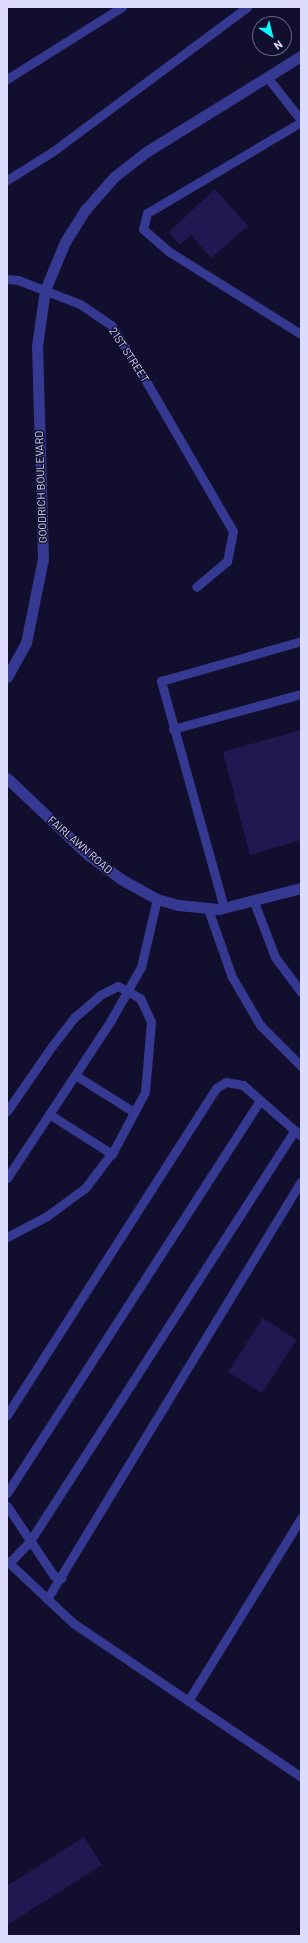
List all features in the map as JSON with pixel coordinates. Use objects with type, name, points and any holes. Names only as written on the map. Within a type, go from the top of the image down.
[{"type":"street","points":[[45,290],[65,242],[86,209],[114,177],[146,152],[301,56]]},
{"type":"street","name":"GOODRICH BOULEVARD","points":[[7,677],[26,643],[43,559],[37,346],[45,290]]},
{"type":"street","name":"FAIRLAWN ROAD","points":[[7,778],[87,854],[121,879],[157,899],[208,909],[224,908],[254,902],[301,888]]},
{"type":"lane","points":[[7,79],[122,7]]},
{"type":"lane","points":[[7,180],[52,152],[247,7]]},
{"type":"lane","points":[[267,77],[301,121],[147,214],[143,229],[168,251],[301,334]]},
{"type":"lane","name":"21ST STREET","points":[[7,279],[45,290],[80,304],[111,325],[233,531],[227,561],[196,587]]},
{"type":"lane","points":[[224,908],[173,729],[161,681],[301,640]]},
{"type":"lane","points":[[173,729],[301,694]]},
{"type":"lane","points":[[7,1178],[75,1075],[140,967],[157,899]]},
{"type":"lane","points":[[254,902],[275,958],[301,992]]},
{"type":"lane","points":[[208,909],[232,977],[260,1025],[301,1066]]},
{"type":"lane","points":[[7,1111],[75,1017],[112,987],[128,989],[140,998],[150,1022],[145,1092],[112,1154],[85,1188],[47,1216],[7,1237]]},
{"type":"lane","points":[[75,1075],[134,1112]]},
{"type":"lane","points":[[7,1414],[216,1088],[235,1082],[260,1100],[298,1133],[30,1541],[8,1562],[73,1622],[301,1777]]},
{"type":"lane","points":[[7,1493],[260,1100]]},
{"type":"lane","points":[[49,1114],[112,1154]]},
{"type":"lane","points":[[47,1599],[62,1578],[301,1182]]},
{"type":"lane","points":[[7,1506],[54,1576],[62,1578]]},
{"type":"lane","points":[[188,1701],[301,1518]]},
{"type":"building","points":[[215,189],[248,226],[211,258],[191,235],[180,245],[169,232]]},
{"type":"building","points":[[301,730],[301,840],[250,855],[223,752]]},
{"type":"building","points":[[263,1318],[297,1340],[262,1393],[228,1372]]},
{"type":"building","points":[[84,1837],[102,1865],[7,1925],[7,1886]]}]
